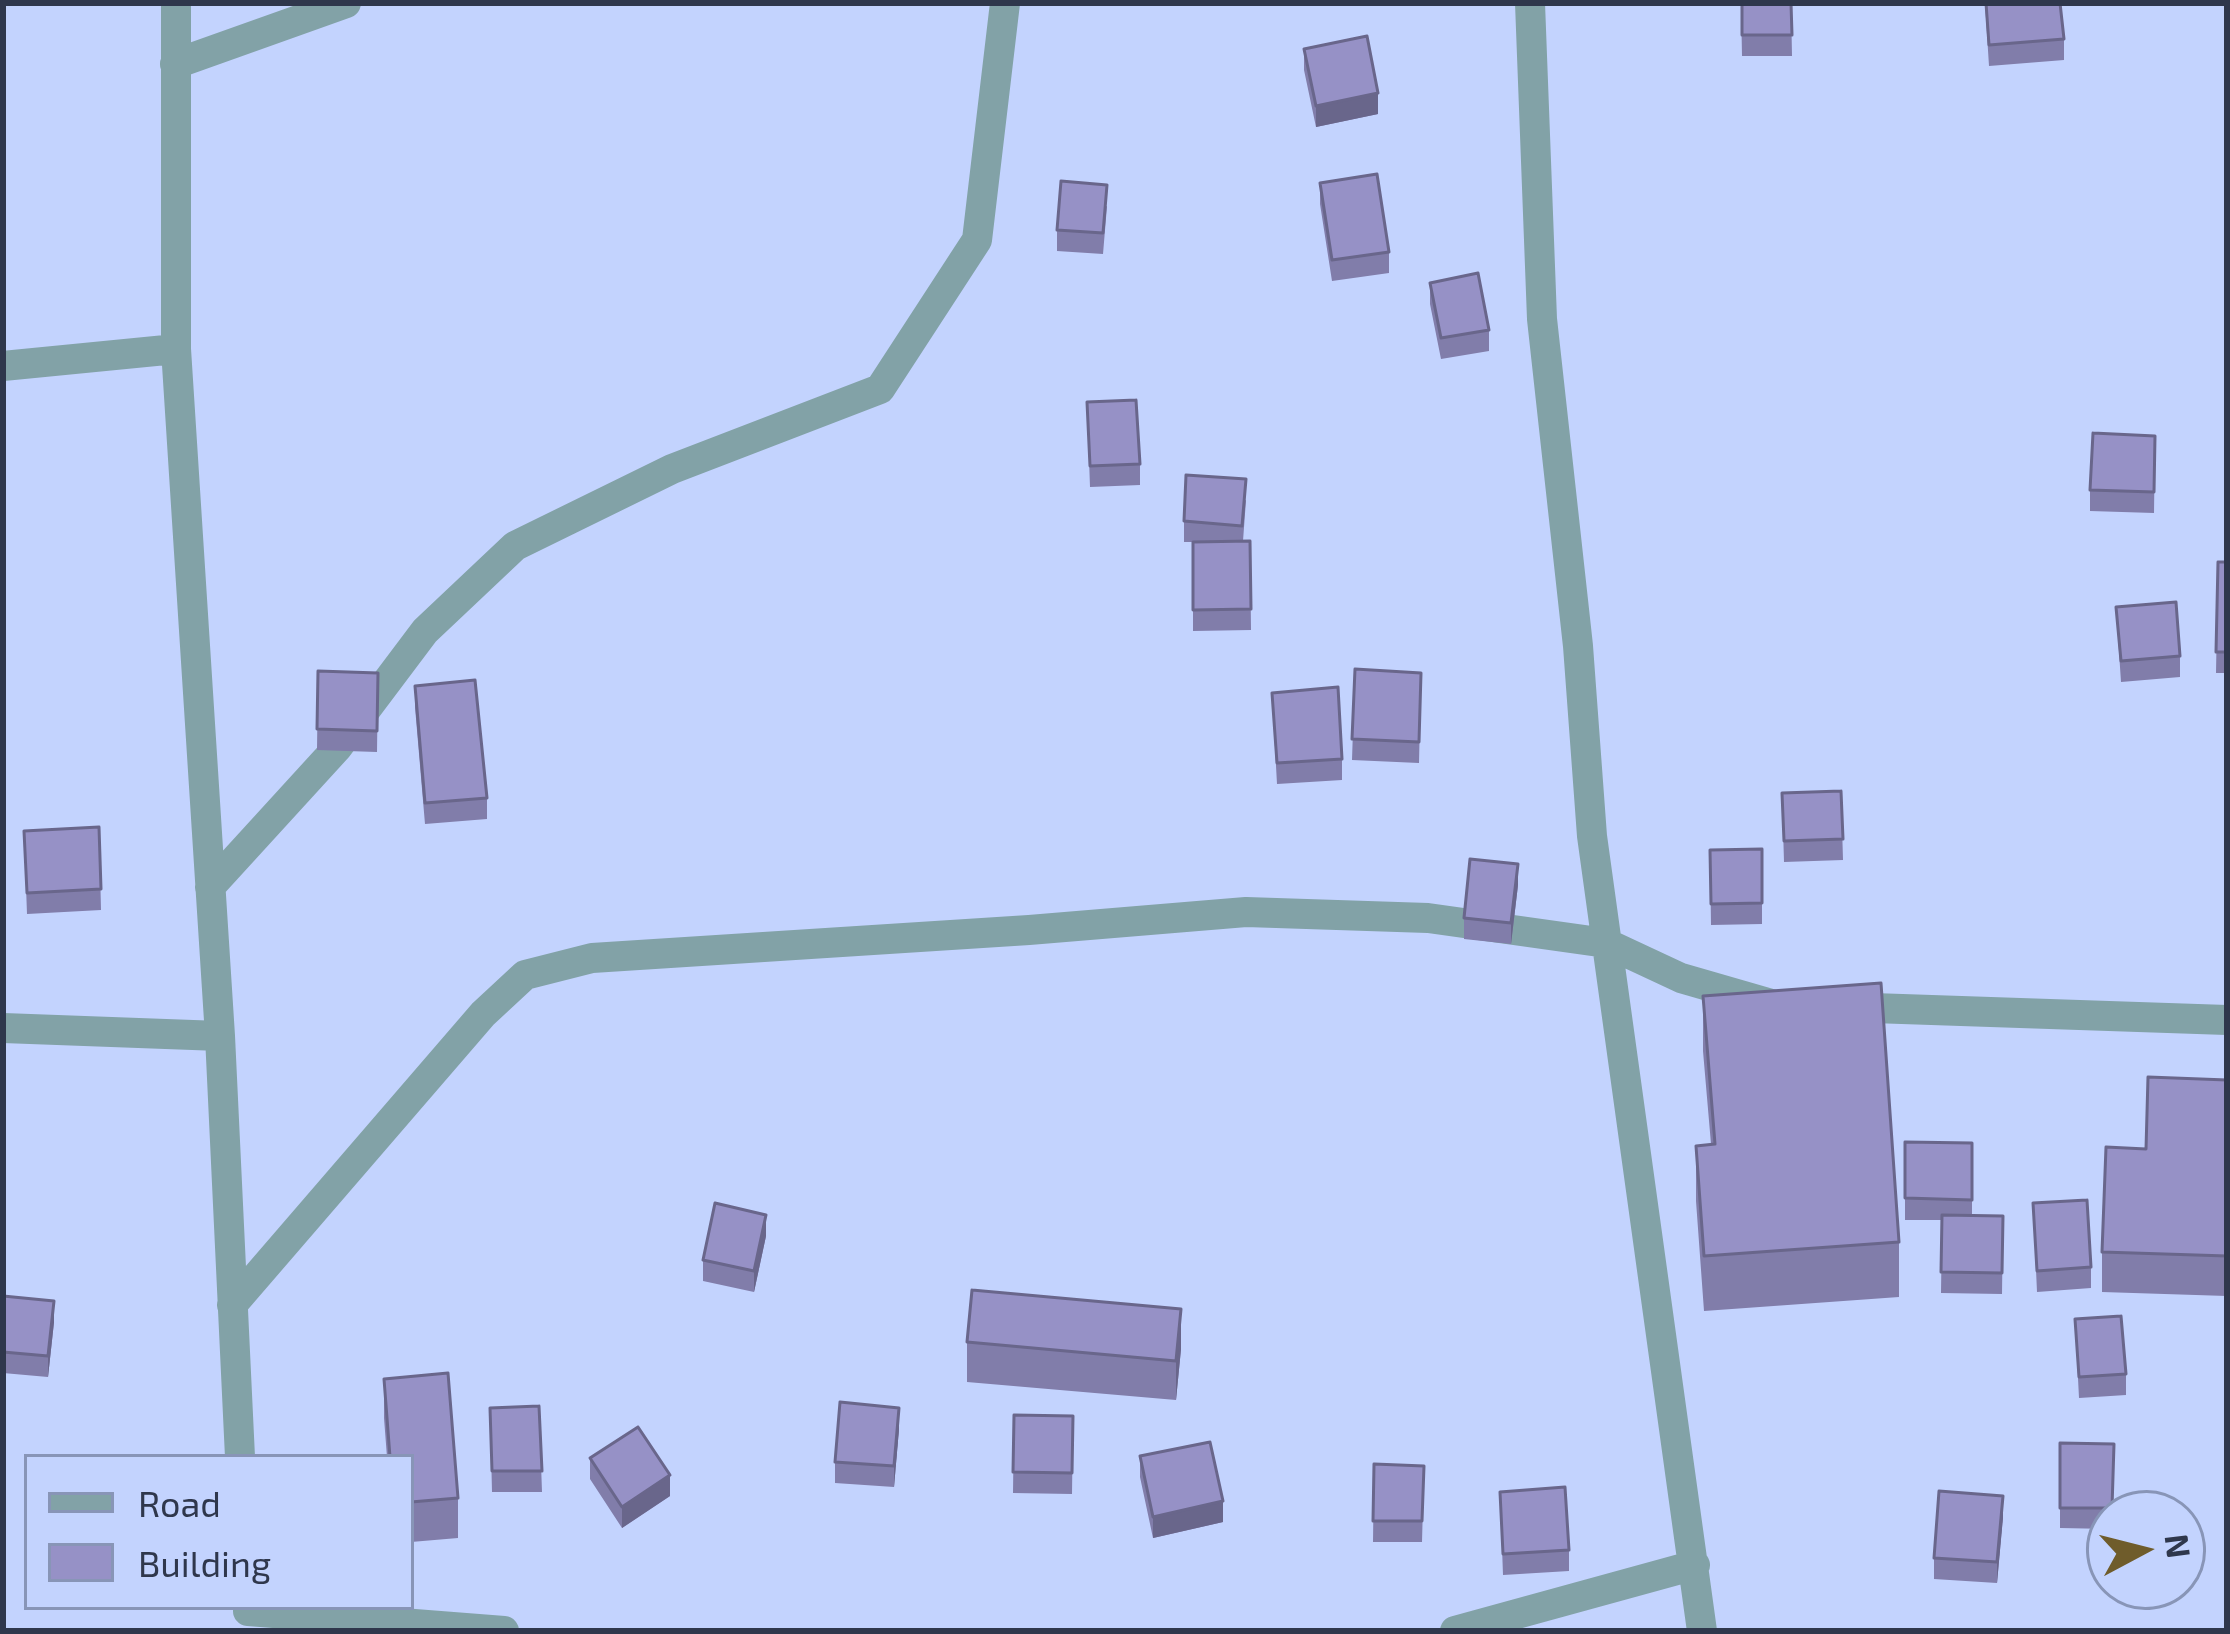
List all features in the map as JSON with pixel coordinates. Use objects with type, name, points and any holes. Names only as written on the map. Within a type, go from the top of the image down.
[{"type":"street","points":[[176,3],[176,350],[220,1036],[240,1454]]},
{"type":"street","points":[[175,64],[346,3]]},
{"type":"street","points":[[210,887],[338,748],[425,631],[515,546],[672,469],[880,389],[977,240],[1005,3]]},
{"type":"street","points":[[1530,3],[1542,319],[1578,646],[1592,836],[1702,1631]]},
{"type":"street","points":[[3,366],[176,350]]},
{"type":"street","points":[[232,1305],[483,1013],[525,975],[592,958],[1246,912],[1428,918],[1606,943],[1681,978],[1765,1004],[2227,1020]]},
{"type":"street","points":[[3,1028],[220,1036]]},
{"type":"street","points":[[1455,1631],[1695,1565]]},
{"type":"street","points":[[248,1616],[505,1631]]},
{"type":"building","points":[[1742,3],[1791,3],[1792,35],[1742,35]]},
{"type":"building","points":[[1986,3],[2060,3],[2064,39],[1989,45]]},
{"type":"building","points":[[1367,36],[1378,93],[1316,106],[1304,49]]},
{"type":"building","points":[[1377,174],[1389,252],[1332,260],[1320,183]]},
{"type":"building","points":[[1061,181],[1107,185],[1103,233],[1057,230]]},
{"type":"building","points":[[1478,273],[1489,330],[1441,338],[1430,283]]},
{"type":"building","points":[[1136,400],[1140,464],[1090,466],[1087,402]]},
{"type":"building","points":[[2093,433],[2155,436],[2154,492],[2090,490]]},
{"type":"building","points":[[1186,475],[1246,479],[1242,526],[1184,521]]},
{"type":"building","points":[[1250,541],[1251,609],[1193,610],[1193,542]]},
{"type":"building","points":[[2218,562],[2227,562],[2227,652],[2216,652]]},
{"type":"building","points":[[2176,602],[2180,656],[2121,661],[2116,607]]},
{"type":"building","points":[[1355,669],[1421,673],[1419,742],[1352,739]]},
{"type":"building","points":[[318,671],[378,673],[377,731],[317,729]]},
{"type":"building","points":[[475,680],[487,798],[425,803],[415,686]]},
{"type":"building","points":[[1338,687],[1342,759],[1277,763],[1272,693]]},
{"type":"building","points":[[1841,791],[1843,839],[1784,841],[1782,793]]},
{"type":"building","points":[[99,827],[101,889],[27,893],[24,831]]},
{"type":"building","points":[[1762,849],[1762,903],[1711,904],[1710,850]]},
{"type":"building","points":[[1470,859],[1518,864],[1511,923],[1464,918]]},
{"type":"building","points":[[1881,983],[1899,1242],[1704,1256],[1696,1146],[1715,1144],[1703,996]]},
{"type":"building","points":[[2148,1077],[2227,1080],[2227,1256],[2102,1252],[2106,1147],[2146,1149]]},
{"type":"building","points":[[1905,1142],[1972,1143],[1972,1200],[1905,1198]]},
{"type":"building","points":[[2087,1200],[2091,1267],[2037,1271],[2033,1203]]},
{"type":"building","points":[[715,1203],[766,1215],[754,1271],[703,1260]]},
{"type":"building","points":[[1942,1215],[2003,1216],[2002,1273],[1941,1272]]},
{"type":"building","points":[[972,1290],[1181,1309],[1176,1361],[967,1342]]},
{"type":"building","points":[[3,1296],[54,1301],[48,1356],[3,1352]]},
{"type":"building","points":[[2121,1316],[2126,1374],[2079,1377],[2075,1319]]},
{"type":"building","points":[[448,1373],[458,1498],[414,1502],[414,1454],[390,1454],[384,1379]]},
{"type":"building","points":[[840,1402],[899,1408],[894,1466],[835,1462]]},
{"type":"building","points":[[539,1406],[542,1471],[492,1471],[490,1408]]},
{"type":"building","points":[[1014,1415],[1073,1416],[1072,1473],[1013,1472]]},
{"type":"building","points":[[638,1427],[670,1475],[622,1507],[590,1458]]},
{"type":"building","points":[[1210,1442],[1223,1501],[1153,1517],[1140,1456]]},
{"type":"building","points":[[2060,1443],[2114,1444],[2113,1490],[2086,1490],[2086,1508],[2060,1508]]},
{"type":"building","points":[[1374,1464],[1424,1466],[1422,1521],[1373,1521]]},
{"type":"building","points":[[1565,1487],[1569,1550],[1503,1554],[1500,1492]]},
{"type":"building","points":[[1939,1491],[2003,1496],[1997,1562],[1934,1558]]}]
